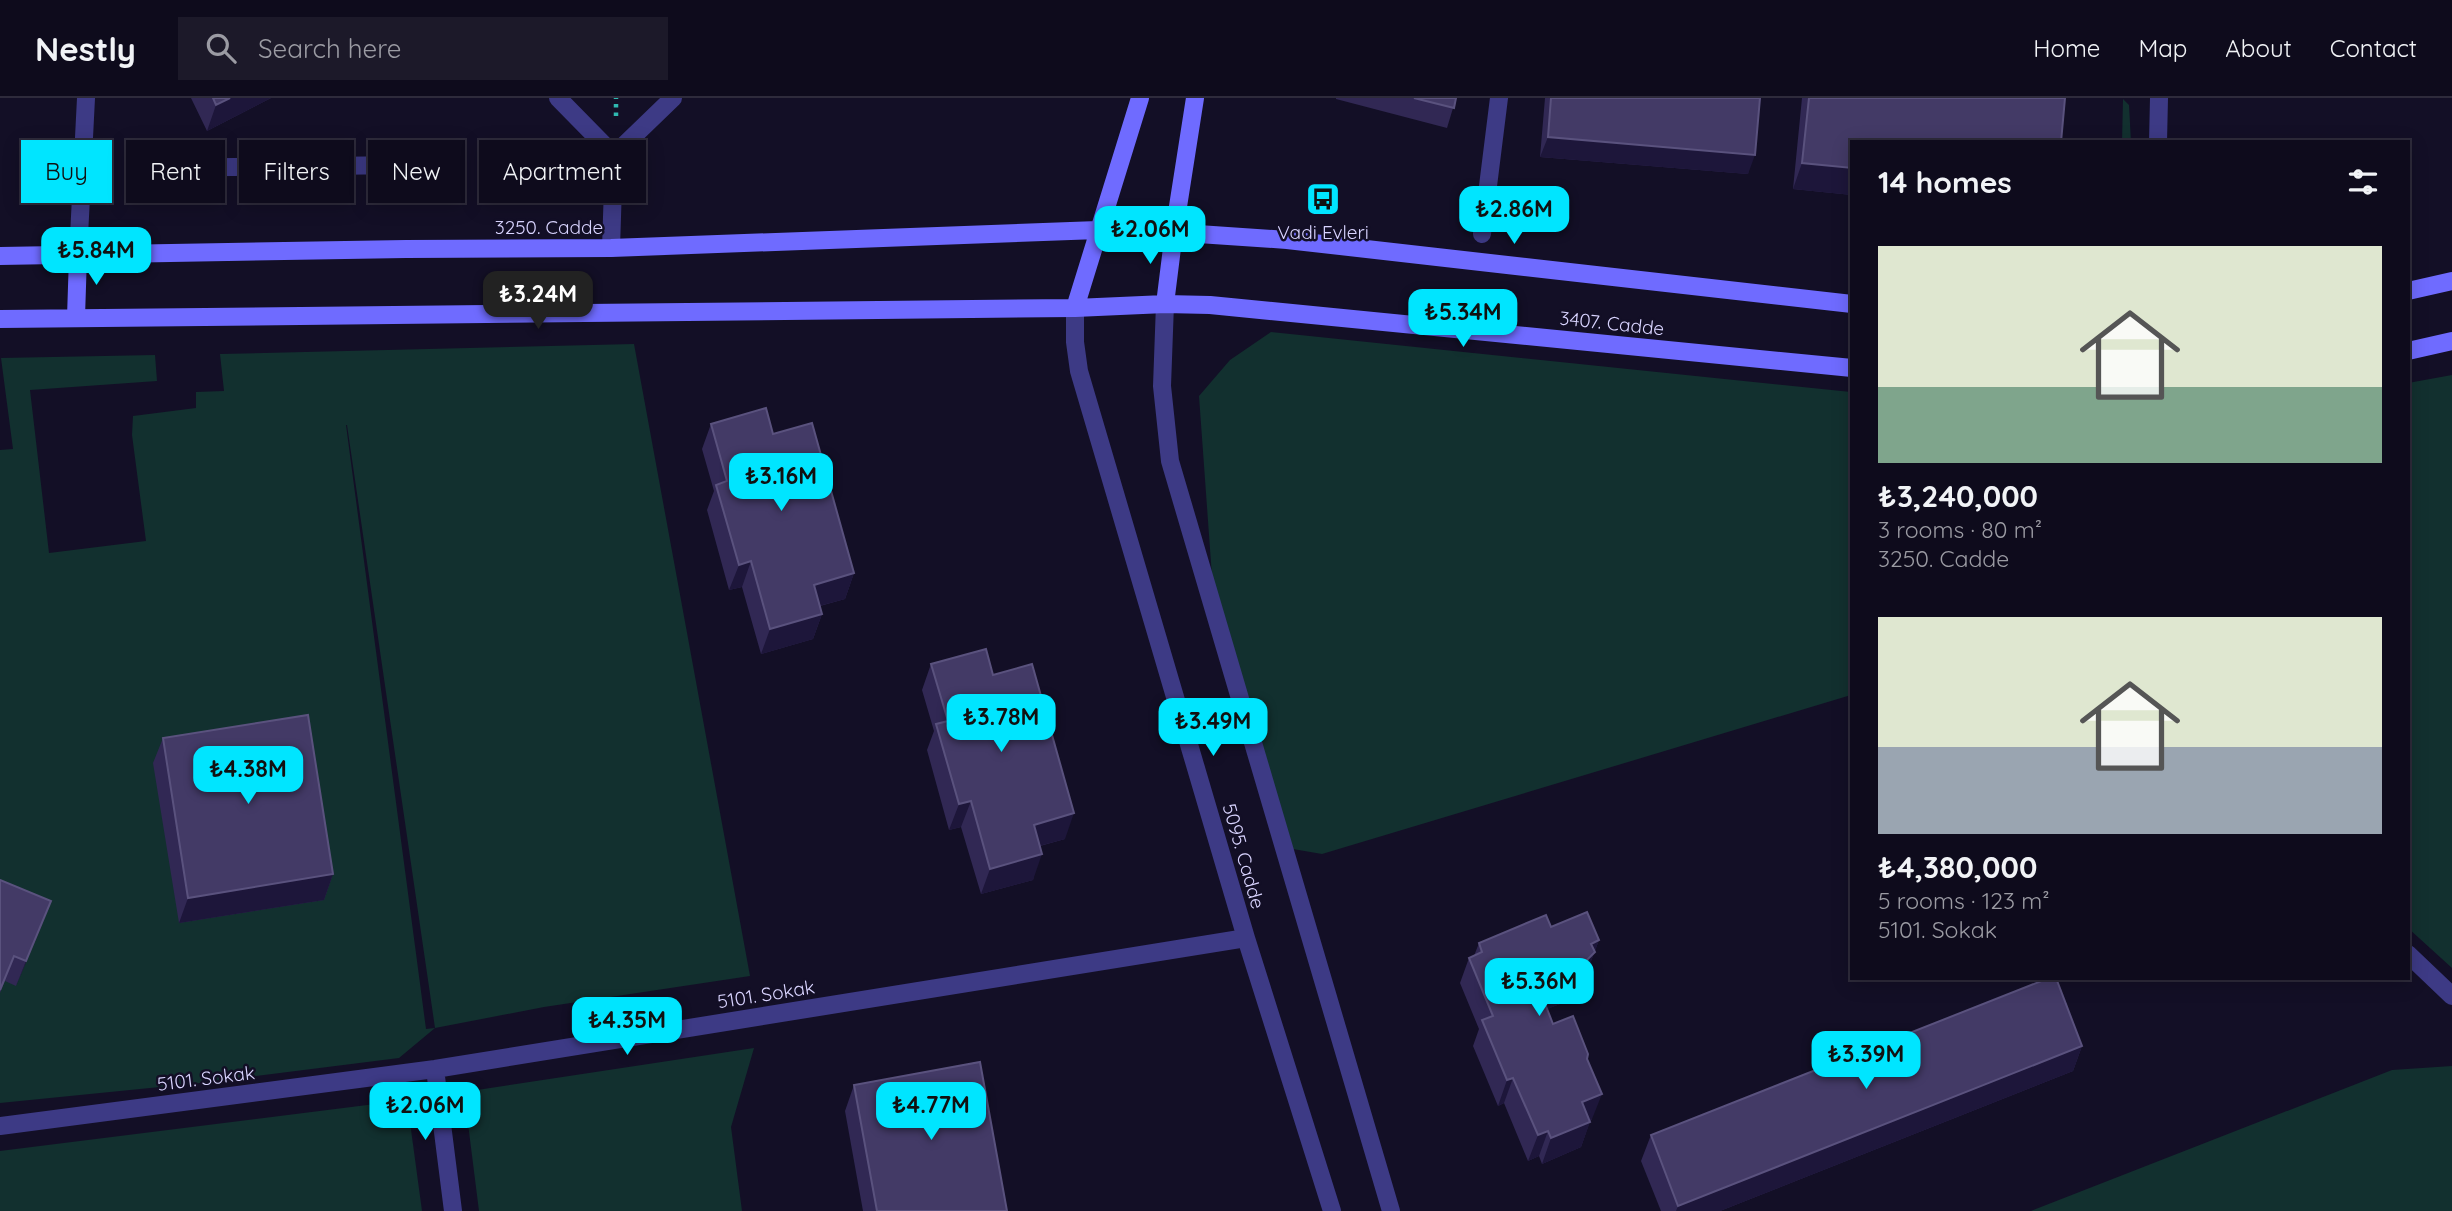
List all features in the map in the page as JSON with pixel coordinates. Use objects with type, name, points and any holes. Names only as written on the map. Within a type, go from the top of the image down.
[{"type":"street","points":[[76,317],[86,98]]},
{"type":"street","points":[[558,98],[599,140]]},
{"type":"street","points":[[630,140],[673,98]]},
{"type":"street","points":[[0,318],[1075,308],[1139,98]]},
{"type":"street","points":[[1195,98],[1165,304],[1162,386],[1170,461],[1391,1211]]},
{"type":"street","points":[[1482,234],[1500,98]]},
{"type":"street","points":[[2158,140],[2159,98]]},
{"type":"street","points":[[225,166],[368,165]]},
{"type":"street","points":[[611,248],[612,203]]},
{"type":"street","points":[[1098,230],[1287,240],[1850,304]]},
{"type":"street","name":"3250. Cadde","points":[[0,256],[611,248],[1098,230]]},
{"type":"street","points":[[2410,290],[2452,281]]},
{"type":"street","name":"3407. Cadde","points":[[1075,308],[1165,304],[1223,307],[1850,368]]},
{"type":"street","name":"5095. Cadde","points":[[1075,308],[1075,342],[1079,371],[1246,938],[1332,1211]]},
{"type":"street","points":[[2410,351],[2452,341]]},
{"type":"street","name":"5101. Sokak","points":[[0,1126],[435,1069],[1246,938]]},
{"type":"street","points":[[2410,956],[2452,996]]},
{"type":"street","points":[[435,1069],[453,1211]]},
{"type":"green space","points":[[2123,99],[2129,105],[2131,140],[2122,140]]},
{"type":"green space","points":[[1271,332],[1850,392],[1850,695],[1322,854],[1293,849],[1214,604],[1199,396],[1230,360]]},
{"type":"green space","points":[[634,344],[750,976],[544,1007],[435,1028],[399,1058],[200,1083],[0,1103],[0,450],[13,449],[1,358],[155,355],[157,381],[30,390],[49,553],[146,541],[132,435],[133,416],[196,408],[196,392],[224,391],[220,354]],"holes":[[[346,425],[435,1028],[426,1029]]]},
{"type":"green space","points":[[2452,375],[2452,968],[2410,930],[2410,383]]},
{"type":"green space","points":[[754,1048],[731,1127],[742,1211],[479,1211],[464,1092]]},
{"type":"green space","points":[[2452,1066],[2452,1211],[2031,1211],[2392,1070]]},
{"type":"green space","points":[[407,1100],[422,1211],[0,1211],[0,1151]]},
{"type":"building","points":[[213,98],[230,98],[216,105]]},
{"type":"building","points":[[1414,98],[1456,98],[1454,108]]},
{"type":"building","points":[[1551,98],[1760,98],[1755,155],[1548,137]]},
{"type":"building","points":[[1809,98],[2065,98],[2061,140],[1850,140],[1850,168],[1802,163]]},
{"type":"building","points":[[766,408],[773,434],[812,423],[854,573],[814,585],[822,614],[770,629],[751,561],[739,565],[716,485],[727,481],[711,424]]},
{"type":"building","points":[[986,649],[993,675],[1032,664],[1074,813],[1034,825],[1042,854],[990,869],[971,801],[959,804],[936,724],[948,721],[931,664]]},
{"type":"building","points":[[308,715],[333,874],[188,898],[163,738]]},
{"type":"building","points":[[0,880],[51,901],[26,961],[14,956],[0,990]]},
{"type":"building","points":[[1587,912],[1599,940],[1591,944],[1595,952],[1587,960],[1570,967],[1574,976],[1540,991],[1553,1024],[1573,1016],[1602,1094],[1582,1102],[1590,1122],[1551,1138],[1548,1131],[1538,1135],[1513,1078],[1507,1080],[1482,1020],[1493,1016],[1469,958],[1482,952],[1479,943],[1546,915],[1551,927]]},
{"type":"building","points":[[2044,980],[2057,980],[2082,1046],[1678,1206],[1651,1135]]},
{"type":"building","points":[[980,1062],[1007,1211],[877,1211],[854,1085]]},
{"type":"place","name":"Vadi Evleri","points":[[1323,199]]}]
